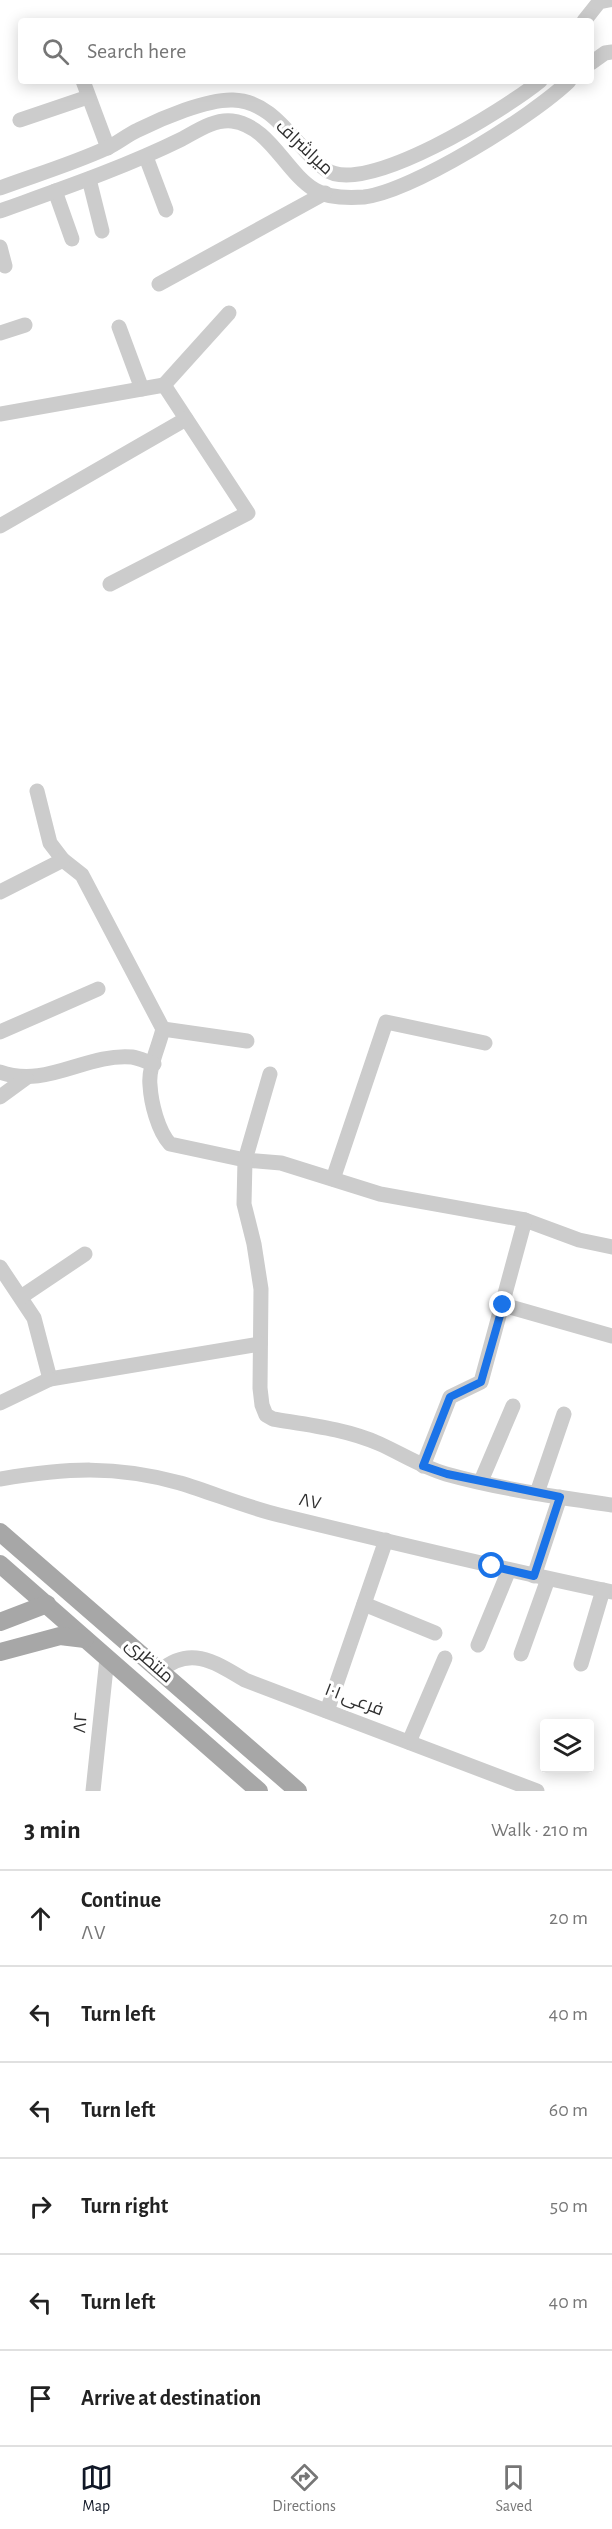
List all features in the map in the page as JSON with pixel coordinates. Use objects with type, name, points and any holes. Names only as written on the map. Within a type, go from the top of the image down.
[{"type":"main road","name":"منتظری","points":[[0,1532],[298,1791]]},
{"type":"main road","name":"منتظری","points":[[0,1564],[259,1791]]},
{"type":"main road","points":[[0,1622],[47,1604]]},
{"type":"main road","points":[[0,1652],[60,1636],[85,1639]]},
{"type":"street","points":[[586,18],[599,2],[609,0]]},
{"type":"street","points":[[594,61],[605,52],[612,52]]},
{"type":"street","points":[[84,84],[108,148]]},
{"type":"street","name":"میراشراف","points":[[0,188],[108,148],[139,130],[213,100],[236,100],[255,106],[276,118],[327,171],[345,176],[362,175],[386,169],[449,138],[517,100],[536,84]]},
{"type":"street","name":"میراشراف","points":[[0,211],[146,157],[217,122],[232,121],[246,125],[262,135],[297,174],[316,190],[337,197],[365,197],[393,189],[460,157],[527,114],[565,84]]},
{"type":"street","points":[[20,120],[88,97]]},
{"type":"street","points":[[146,157],[166,210]]},
{"type":"street","points":[[65,164],[72,185]]},
{"type":"street","points":[[89,179],[102,231]]},
{"type":"street","points":[[55,191],[72,239]]},
{"type":"street","points":[[159,284],[325,193]]},
{"type":"street","points":[[0,247],[5,266]]},
{"type":"street","points":[[0,414],[164,385],[229,313]]},
{"type":"street","points":[[0,333],[25,325]]},
{"type":"street","points":[[119,327],[142,388]]},
{"type":"street","points":[[110,584],[248,513],[164,385]]},
{"type":"street","points":[[0,526],[186,419]]},
{"type":"street","points":[[37,791],[50,843],[63,860],[82,875],[163,1029],[149,1084],[164,1138],[170,1144],[245,1161],[281,1163],[380,1194],[525,1220],[579,1240],[612,1247]]},
{"type":"street","points":[[0,892],[63,860]]},
{"type":"street","points":[[0,1032],[98,989]]},
{"type":"street","points":[[333,1179],[386,1022],[485,1043]]},
{"type":"street","points":[[163,1029],[248,1041]]},
{"type":"street","points":[[0,1072],[26,1078],[45,1076],[118,1057],[134,1057],[154,1064]]},
{"type":"street","points":[[270,1074],[245,1161],[244,1204],[254,1244],[261,1289],[260,1388],[266,1415],[273,1419],[341,1431],[379,1444],[423,1466],[447,1474],[537,1493],[612,1505]]},
{"type":"street","points":[[0,1097],[26,1078]]},
{"type":"street","points":[[423,1466],[450,1397],[481,1382],[525,1220]]},
{"type":"street","points":[[21,1298],[85,1254]]},
{"type":"street","points":[[0,1267],[34,1318],[50,1379]]},
{"type":"street","points":[[503,1305],[612,1336]]},
{"type":"street","points":[[0,1403],[50,1379],[260,1344]]},
{"type":"street","points":[[481,1481],[513,1406]]},
{"type":"street","points":[[537,1493],[564,1414]]},
{"type":"street","name":"۸۷","points":[[0,1479],[41,1472],[88,1468],[126,1471],[179,1483],[277,1515],[608,1591]]},
{"type":"street","points":[[521,1654],[560,1497]]},
{"type":"street","points":[[327,1711],[386,1540]]},
{"type":"street","points":[[478,1645],[509,1570]]},
{"type":"street","points":[[580,1664],[608,1591]]},
{"type":"street","points":[[364,1604],[435,1633]]},
{"type":"street","name":"فرعی ۱۰۱","points":[[160,1671],[173,1660],[185,1657],[201,1658],[245,1680],[537,1791]]},
{"type":"street","name":"۸۲","points":[[93,1791],[107,1658]]},
{"type":"street","points":[[409,1742],[445,1658]]},
{"type":"route","points":[[492,1566],[534,1576],[560,1497],[447,1474],[423,1466],[450,1397],[481,1382],[503,1305]]}]
